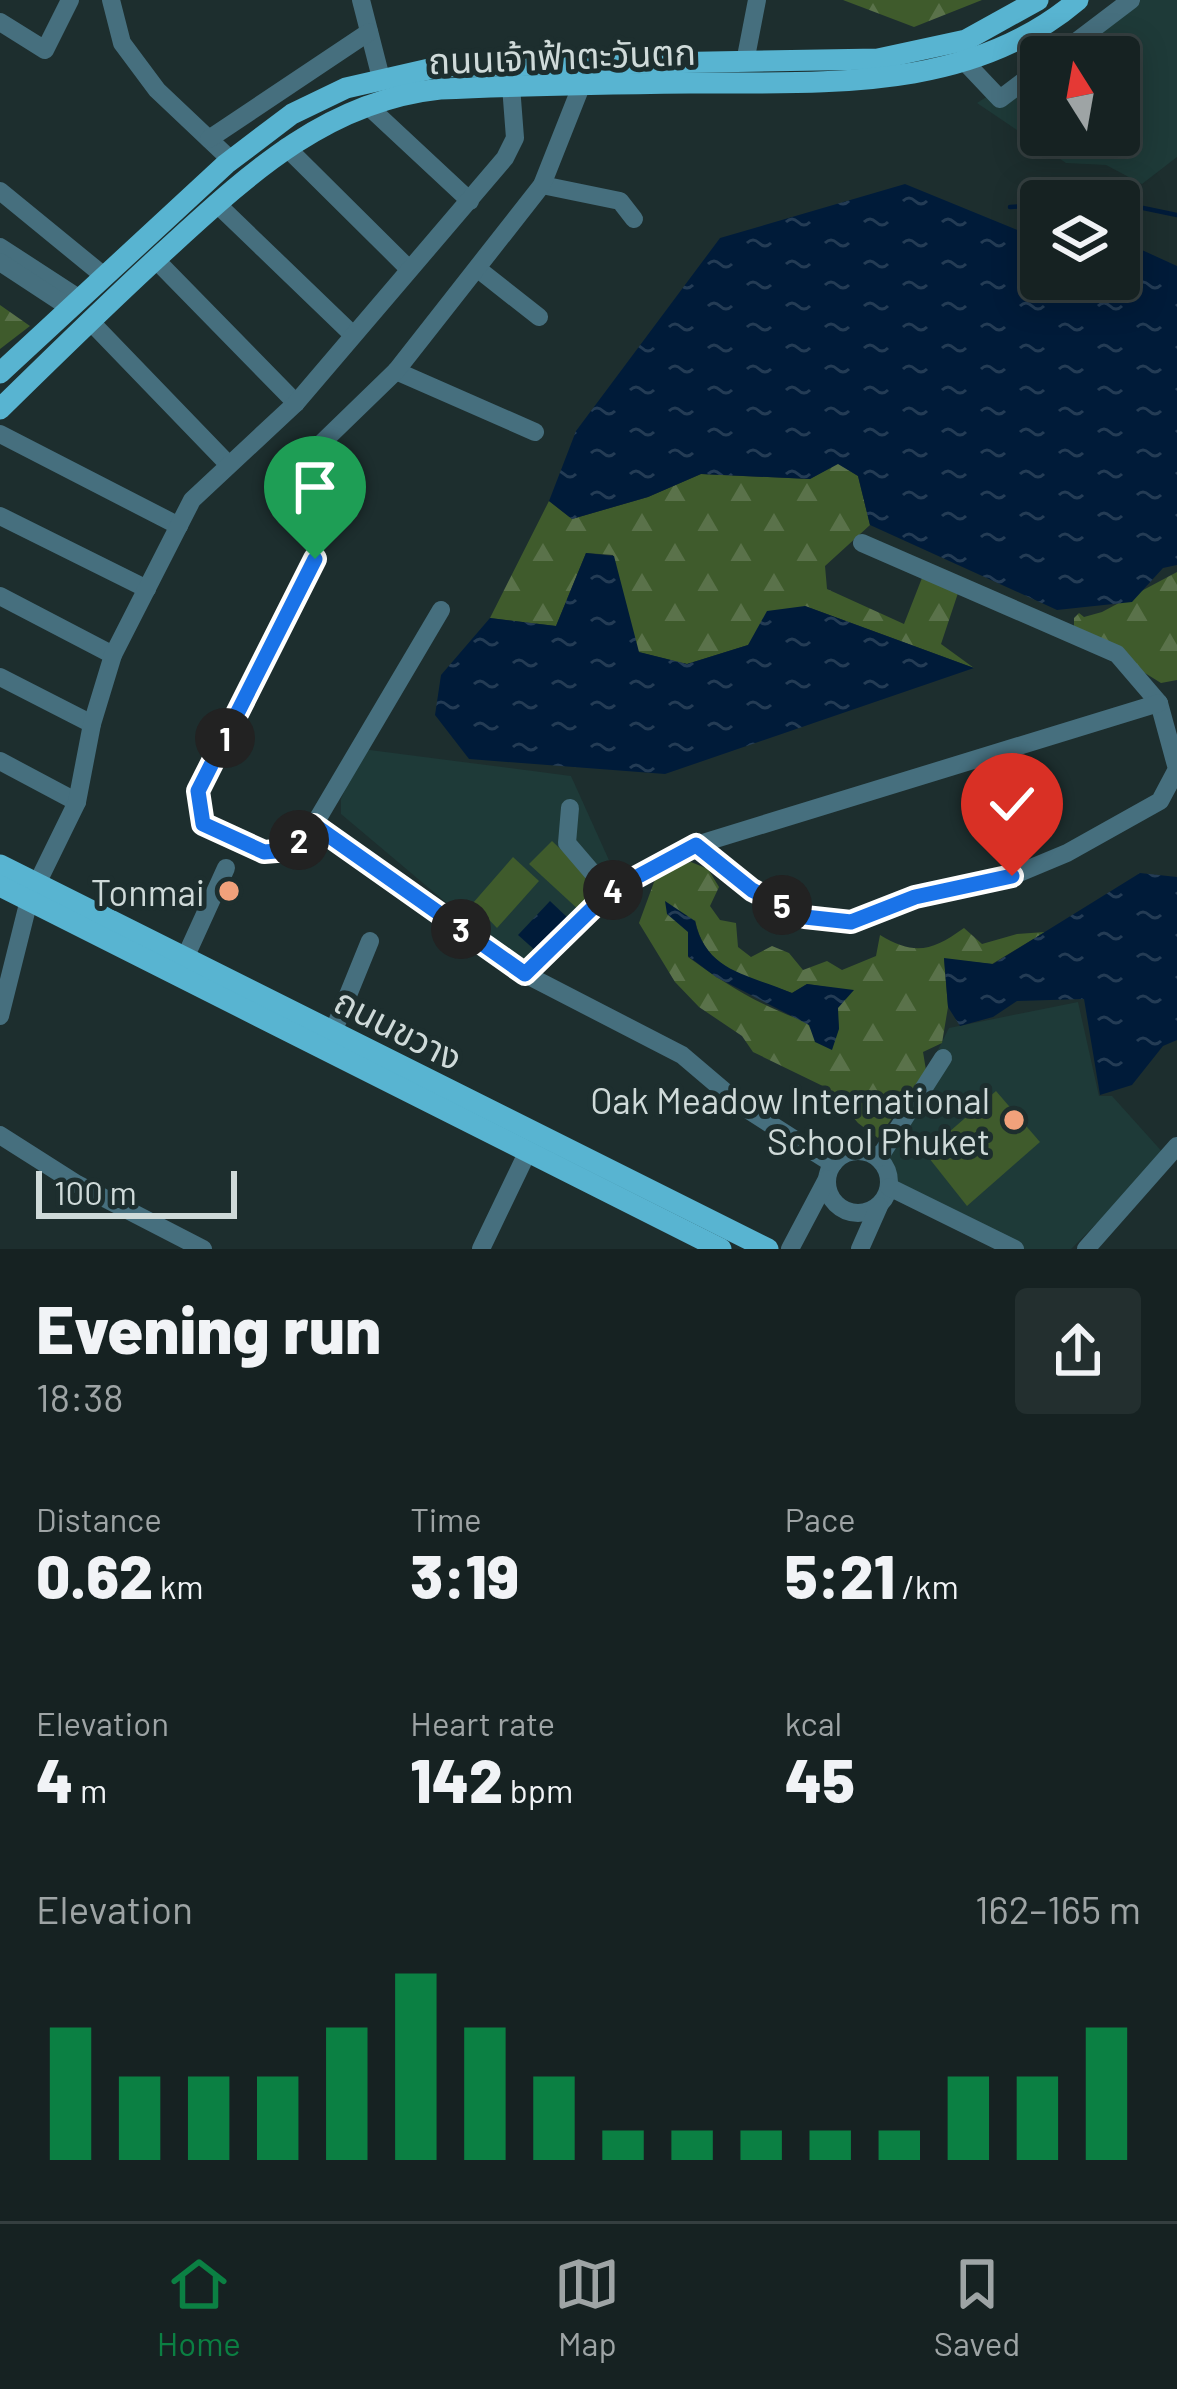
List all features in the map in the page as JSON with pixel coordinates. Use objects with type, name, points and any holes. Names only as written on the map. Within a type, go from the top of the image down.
[{"type":"main road","name":"ถนนเจ้าฟ้าตะวันตก","points":[[0,373],[231,160],[292,114],[346,88],[381,77],[455,67],[856,61],[923,52],[983,33],[1038,0]]},
{"type":"main road","name":"ถนนเจ้าฟ้าตะวันตก","points":[[0,409],[155,260],[286,147],[368,105],[422,91],[512,86],[862,80],[965,62],[1024,37],[1078,0]]},
{"type":"main road","name":"ถนนขวาง","points":[[0,865],[33,892],[478,1115],[769,1249]]},
{"type":"main road","name":"ถนนขวาง","points":[[0,886],[33,892],[185,958],[333,1032],[478,1115],[528,1151],[721,1249]]},
{"type":"street","points":[[0,22],[45,50],[70,0]]},
{"type":"street","points":[[111,0],[122,43],[157,90],[231,160]]},
{"type":"street","points":[[361,0],[381,77]]},
{"type":"street","points":[[745,62],[757,0]]},
{"type":"street","points":[[1084,36],[1132,0]]},
{"type":"street","points":[[209,140],[369,32]]},
{"type":"street","points":[[965,62],[1000,99],[1020,84]]},
{"type":"street","points":[[298,466],[396,370],[542,185],[582,84]]},
{"type":"street","points":[[0,1016],[33,892],[77,802],[92,724],[113,655],[193,500],[296,403],[505,158],[515,138],[512,86]]},
{"type":"street","points":[[368,105],[470,201]]},
{"type":"street","points":[[286,147],[408,268]]},
{"type":"street","points":[[542,185],[620,201],[634,219]]},
{"type":"street","points":[[0,191],[104,276]]},
{"type":"street","points":[[217,204],[353,335]]},
{"type":"street","points":[[0,247],[75,303]]},
{"type":"street","points":[[155,260],[296,403]]},
{"type":"street","points":[[0,262],[75,303]]},
{"type":"street","points":[[478,269],[539,316]]},
{"type":"street","points":[[90,321],[228,464]]},
{"type":"street","points":[[396,370],[535,432]]},
{"type":"street","points":[[0,434],[179,526]]},
{"type":"street","points":[[0,516],[147,589]]},
{"type":"street","points":[[696,845],[752,890],[805,917],[851,922],[915,897],[1012,876],[1067,853],[1167,793],[1177,769],[1159,703],[1118,654],[862,543]]},
{"type":"street","points":[[315,559],[198,791],[203,824],[264,852],[289,850],[314,825],[441,610]]},
{"type":"street","points":[[0,596],[113,655]]},
{"type":"street","points":[[0,677],[92,724]]},
{"type":"street","points":[[525,974],[609,892],[696,845],[1159,703]]},
{"type":"street","points":[[0,760],[77,802]]},
{"type":"street","points":[[570,808],[567,843],[609,892]]},
{"type":"street","points":[[314,825],[525,974],[682,1055],[830,1170]]},
{"type":"street","points":[[185,958],[226,868]]},
{"type":"street","points":[[333,1032],[370,941]]},
{"type":"street","points":[[878,1158],[944,1058]]},
{"type":"street","points":[[0,1135],[76,1184],[202,1249]]},
{"type":"street","points":[[1086,1249],[1177,1146]]},
{"type":"street","points":[[790,1249],[830,1170],[858,1150],[878,1158],[889,1175],[889,1187],[860,1249]]},
{"type":"street","points":[[481,1249],[528,1151]]},
{"type":"street","points":[[830,1170],[830,1196],[846,1210],[869,1211],[879,1206]]},
{"type":"street","points":[[889,1187],[1015,1249]]},
{"type":"shaded area","points":[[1125,0],[1177,0],[1177,157],[1142,184],[1106,165],[1066,163],[1056,156],[1140,156],[1140,36],[1077,36]]},
{"type":"shaded area","points":[[1020,75],[1020,132],[977,103]]},
{"type":"shaded area","points":[[362,749],[571,776],[617,878],[525,963],[341,814],[341,799]]},
{"type":"shaded area","name":"Oak Meadow International School Phuket","points":[[1078,1002],[1099,1096],[1112,1096],[1165,1155],[1071,1249],[1024,1249],[894,1184],[894,1169],[885,1155],[949,1028]]},
{"type":"green space","points":[[843,0],[982,0],[914,27]]},
{"type":"green space","points":[[0,305],[30,326],[0,349]]},
{"type":"green space","points":[[838,463],[858,476],[870,525],[825,566],[827,589],[904,624],[922,578],[958,593],[941,644],[974,668],[805,606],[748,645],[687,664],[638,652],[613,555],[586,553],[556,626],[490,618],[549,501],[572,519],[648,497],[701,474],[810,479]]},
{"type":"green space","points":[[1177,572],[1177,680],[1161,683],[1074,629],[1079,613],[1084,617],[1102,612]]},
{"type":"green space","points":[[552,841],[601,888],[580,911],[529,864]]},
{"type":"green space","points":[[513,857],[539,881],[497,928],[473,903]]},
{"type":"green space","points":[[691,862],[708,869],[719,887],[710,906],[720,920],[736,923],[738,947],[751,957],[772,946],[789,953],[803,970],[827,961],[842,970],[876,956],[880,935],[903,946],[923,948],[964,928],[982,944],[1045,932],[992,964],[944,959],[948,1007],[942,1043],[923,1052],[926,1070],[878,1138],[829,1089],[753,1052],[742,1036],[699,1007],[675,982],[639,923],[657,874]],"holes":[[[695,920],[719,961],[760,982],[792,993],[807,984],[852,991],[837,1008],[839,1029],[779,1011],[722,981],[688,957],[688,932]]]},
{"type":"green space","points":[[996,1091],[1040,1142],[967,1206],[925,1153]]},
{"type":"water","points":[[905,184],[1020,231],[1020,300],[1140,300],[1140,249],[1177,266],[1177,565],[1163,568],[1132,602],[1057,610],[870,525],[858,476],[838,464],[810,479],[701,474],[648,497],[572,519],[549,501],[576,431],[720,238]]},
{"type":"water","points":[[586,553],[614,556],[639,652],[687,664],[748,645],[767,611],[805,606],[974,668],[665,774],[469,759],[435,715],[441,675],[490,618],[556,626]]},
{"type":"water","points":[[1140,873],[1177,877],[1177,1040],[1163,1046],[1132,1085],[1100,1095],[1084,999],[1017,1001],[993,1017],[960,1026],[948,1007],[944,958],[993,964]]},
{"type":"water","points":[[550,901],[568,918],[537,952],[518,935]]},
{"type":"water","points":[[665,901],[695,921],[709,951],[731,969],[792,993],[807,984],[854,990],[838,1008],[839,1029],[832,1050],[815,1042],[809,1025],[716,977],[688,956],[688,932],[667,914]]},
{"type":"waterway","points":[[1010,207],[1020,206]]},
{"type":"waterway","points":[[1140,207],[1177,215]]},
{"type":"place","name":"Tonmai","points":[[229,891]]},
{"type":"place","name":"Oak Meadow International School Phuket","points":[[1014,1120]]},
{"type":"route","points":[[315,559],[198,791],[203,824],[264,852],[289,850],[314,825],[525,974],[609,892],[696,845],[752,890],[805,917],[851,922],[915,897],[1012,876]]}]
